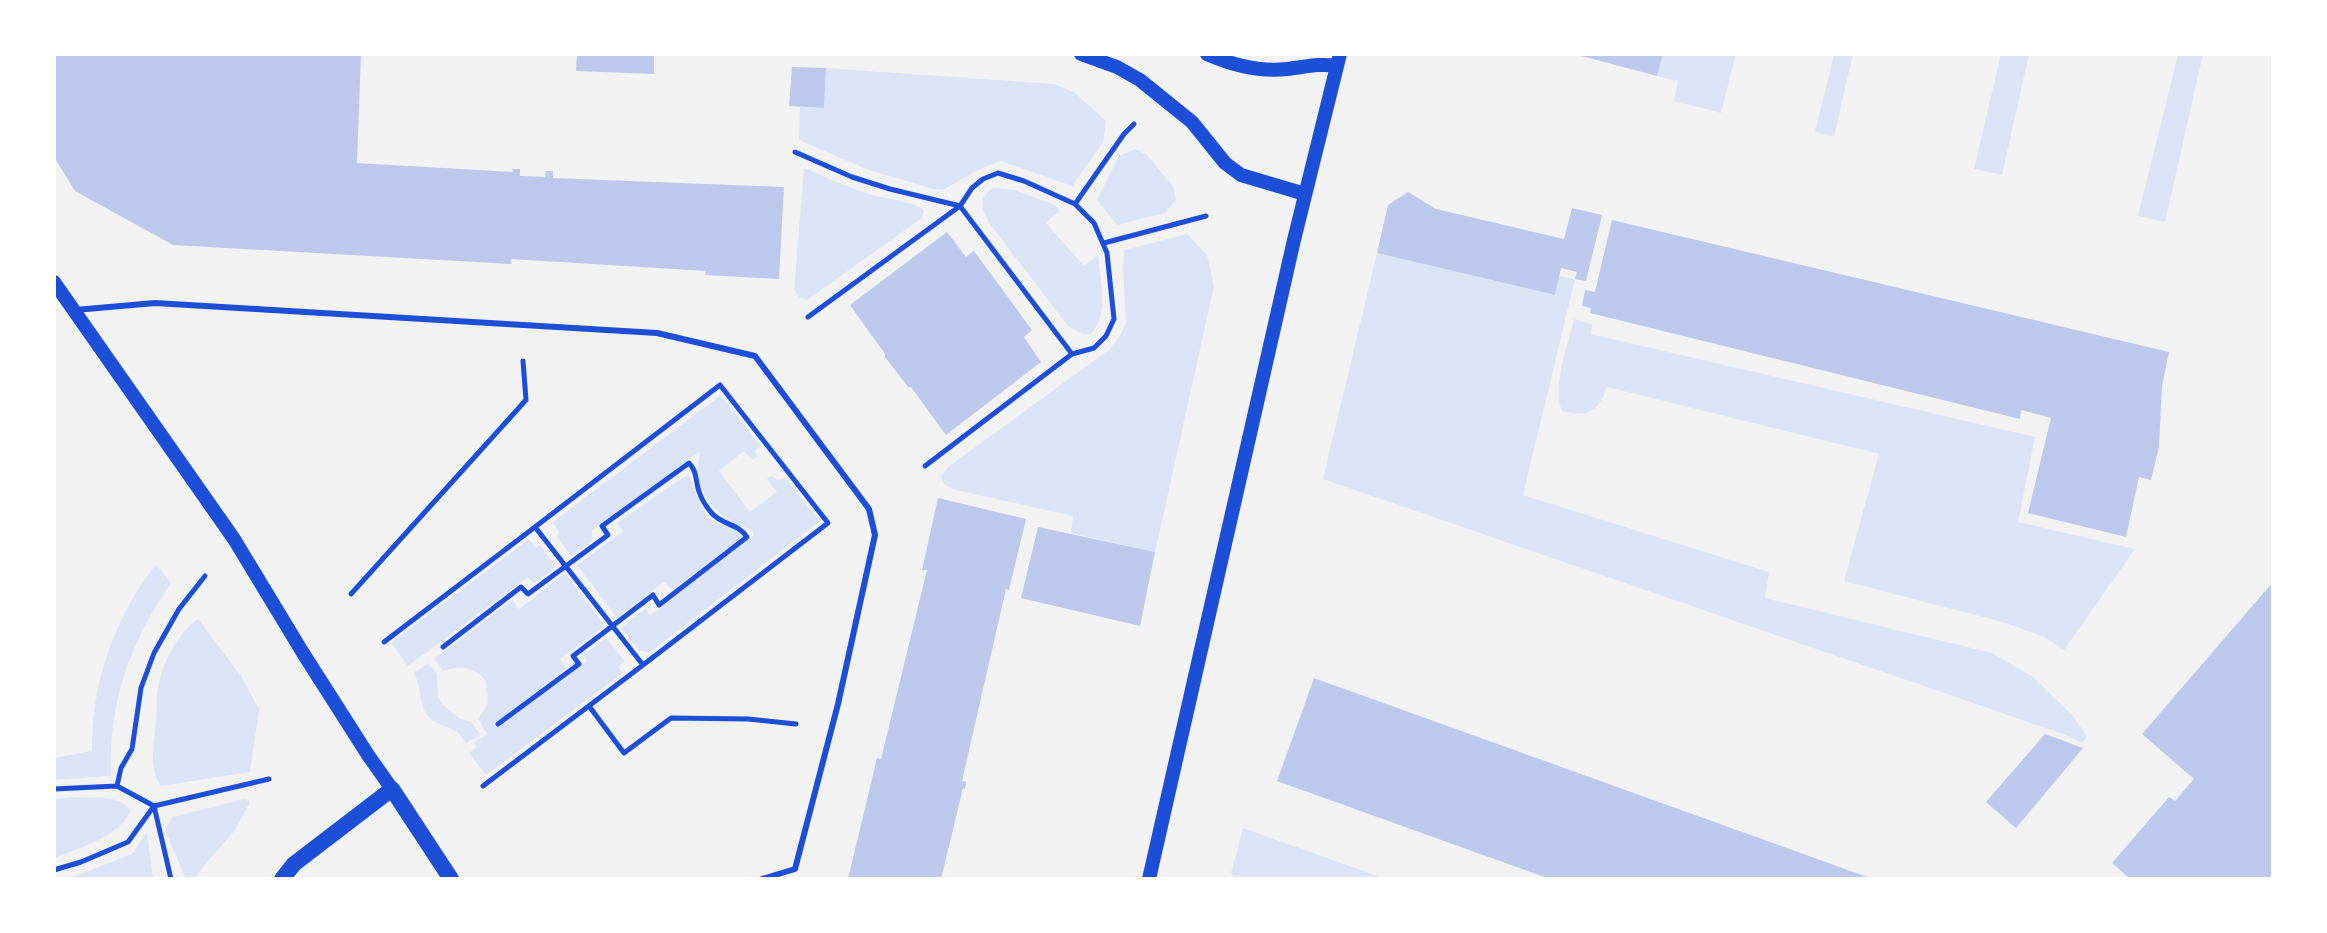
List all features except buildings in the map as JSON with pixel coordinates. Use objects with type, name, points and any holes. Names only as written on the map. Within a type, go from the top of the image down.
[{"type":"main road","points":[[282,879],[294,864],[392,789],[451,879]]},
{"type":"street","points":[[1081,54],[1117,67],[1140,80],[1192,122],[1225,163],[1241,175],[1305,194]]},
{"type":"street","points":[[1149,879],[1305,194],[1339,60],[1288,69],[1265,69],[1232,63],[1207,54]]},
{"type":"street","points":[[54,282],[234,539],[303,653],[392,789]]},
{"type":"lane","points":[[75,310],[155,303],[657,333],[755,356],[869,509],[875,535],[838,704],[792,879]]},
{"type":"lane","points":[[762,879],[795,869]]},
{"type":"path","points":[[1075,204],[1124,134]]},
{"type":"path","points":[[795,152],[890,189],[960,206],[1072,354]]},
{"type":"path","points":[[808,317],[960,206],[972,188],[983,179],[998,173],[1075,204],[1094,223],[1107,253],[1114,319],[1106,336],[1094,348],[1072,354],[925,466]]},
{"type":"path","points":[[1104,243],[1206,216]]},
{"type":"path","points":[[351,594],[526,400],[522,349]]},
{"type":"path","points":[[384,642],[720,385],[828,523],[483,786]]},
{"type":"path","points":[[443,647],[521,587],[528,594],[608,535],[602,526],[689,463],[695,470],[699,494],[712,515],[742,530],[747,537],[659,605],[653,595],[573,656],[579,664],[498,724]]},
{"type":"path","points":[[535,527],[643,665]]},
{"type":"path","points":[[117,786],[121,768],[132,749],[141,688],[154,653],[172,619],[205,576]]},
{"type":"path","points":[[589,706],[624,753],[671,718],[748,719],[809,725]]},
{"type":"path","points":[[54,870],[128,842],[154,806],[269,779]]},
{"type":"path","points":[[54,789],[117,786],[154,806],[171,879]]},
{"type":"shaded area","points":[[1663,54],[1736,54],[1721,113],[1674,101],[1678,81],[1657,76]]},
{"type":"shaded area","points":[[1834,54],[1853,54],[1834,136],[1815,132]]},
{"type":"shaded area","points":[[2001,54],[2029,54],[2002,175],[1974,169]]},
{"type":"shaded area","points":[[2178,54],[2203,54],[2165,222],[2138,216]]},
{"type":"shaded area","points":[[826,68],[1054,84],[1074,92],[1106,121],[1103,143],[1072,186],[1001,161],[943,190],[933,189],[869,170],[799,140],[800,107],[824,108]]},
{"type":"shaded area","points":[[1135,149],[1146,154],[1173,186],[1176,200],[1165,213],[1117,225],[1097,200],[1119,156]]},
{"type":"shaded area","points":[[804,168],[858,190],[924,210],[922,218],[807,300],[800,298],[794,290]]},
{"type":"shaded area","points":[[993,188],[1014,190],[1055,205],[1060,210],[1046,223],[1084,266],[1098,255],[1102,306],[1097,326],[1091,334],[1082,334],[1068,326],[990,224],[982,204]]},
{"type":"shaded area","points":[[1187,234],[1207,255],[1214,286],[1155,552],[1071,533],[1073,516],[952,489],[944,484],[941,476],[948,467],[1110,349],[1126,322],[1124,250]]},
{"type":"shaded area","points":[[1377,253],[1554,295],[1559,276],[1575,279],[1523,495],[1769,572],[1765,598],[1992,653],[2033,677],[2072,715],[2087,736],[2082,743],[1323,479]]},
{"type":"shaded area","points":[[1574,319],[1592,324],[1591,334],[2035,437],[2018,522],[2135,549],[2064,650],[2044,637],[2006,623],[1844,581],[1879,454],[1607,387],[1600,402],[1591,411],[1579,414],[1562,411],[1560,378]]},
{"type":"shaded area","points":[[721,395],[761,446],[755,450],[757,457],[753,460],[744,451],[719,471],[750,512],[777,492],[767,479],[771,476],[778,480],[785,478],[820,521],[649,653],[639,650],[621,628],[645,609],[651,615],[754,535],[752,530],[717,511],[709,501],[699,479],[700,451],[592,530],[592,541],[571,556],[557,537],[559,532],[553,522]]},
{"type":"shaded area","points":[[688,474],[706,514],[743,537],[672,590],[664,582],[617,618],[577,565],[623,531],[617,523]]},
{"type":"shaded area","points":[[529,539],[536,548],[540,545],[556,567],[534,583],[528,577],[408,666],[391,643]]},
{"type":"shaded area","points":[[156,564],[171,583],[148,620],[124,676],[112,735],[111,776],[54,780],[54,758],[92,751],[96,701],[108,652],[141,584]]},
{"type":"shaded area","points":[[565,573],[605,626],[560,659],[566,668],[496,724],[499,727],[587,661],[583,655],[606,638],[625,661],[618,667],[623,673],[486,775],[469,753],[477,747],[474,743],[487,734],[478,719],[488,703],[486,681],[466,668],[443,671],[434,659],[512,600],[519,609]]},
{"type":"shaded area","points":[[198,619],[241,676],[259,709],[250,772],[161,786],[153,760],[159,682],[174,647]]},
{"type":"shaded area","points":[[428,663],[437,674],[438,697],[443,705],[459,718],[471,722],[481,735],[466,743],[458,732],[429,717],[423,707],[414,673]]},
{"type":"shaded area","points":[[54,799],[113,799],[131,811],[108,835],[54,858]]},
{"type":"shaded area","points":[[245,799],[249,804],[235,830],[193,879],[186,879],[165,830],[172,817]]},
{"type":"shaded area","points":[[1243,828],[1386,879],[1235,879],[1231,873]]},
{"type":"shaded area","points":[[147,832],[153,879],[67,879],[132,854]]}]
